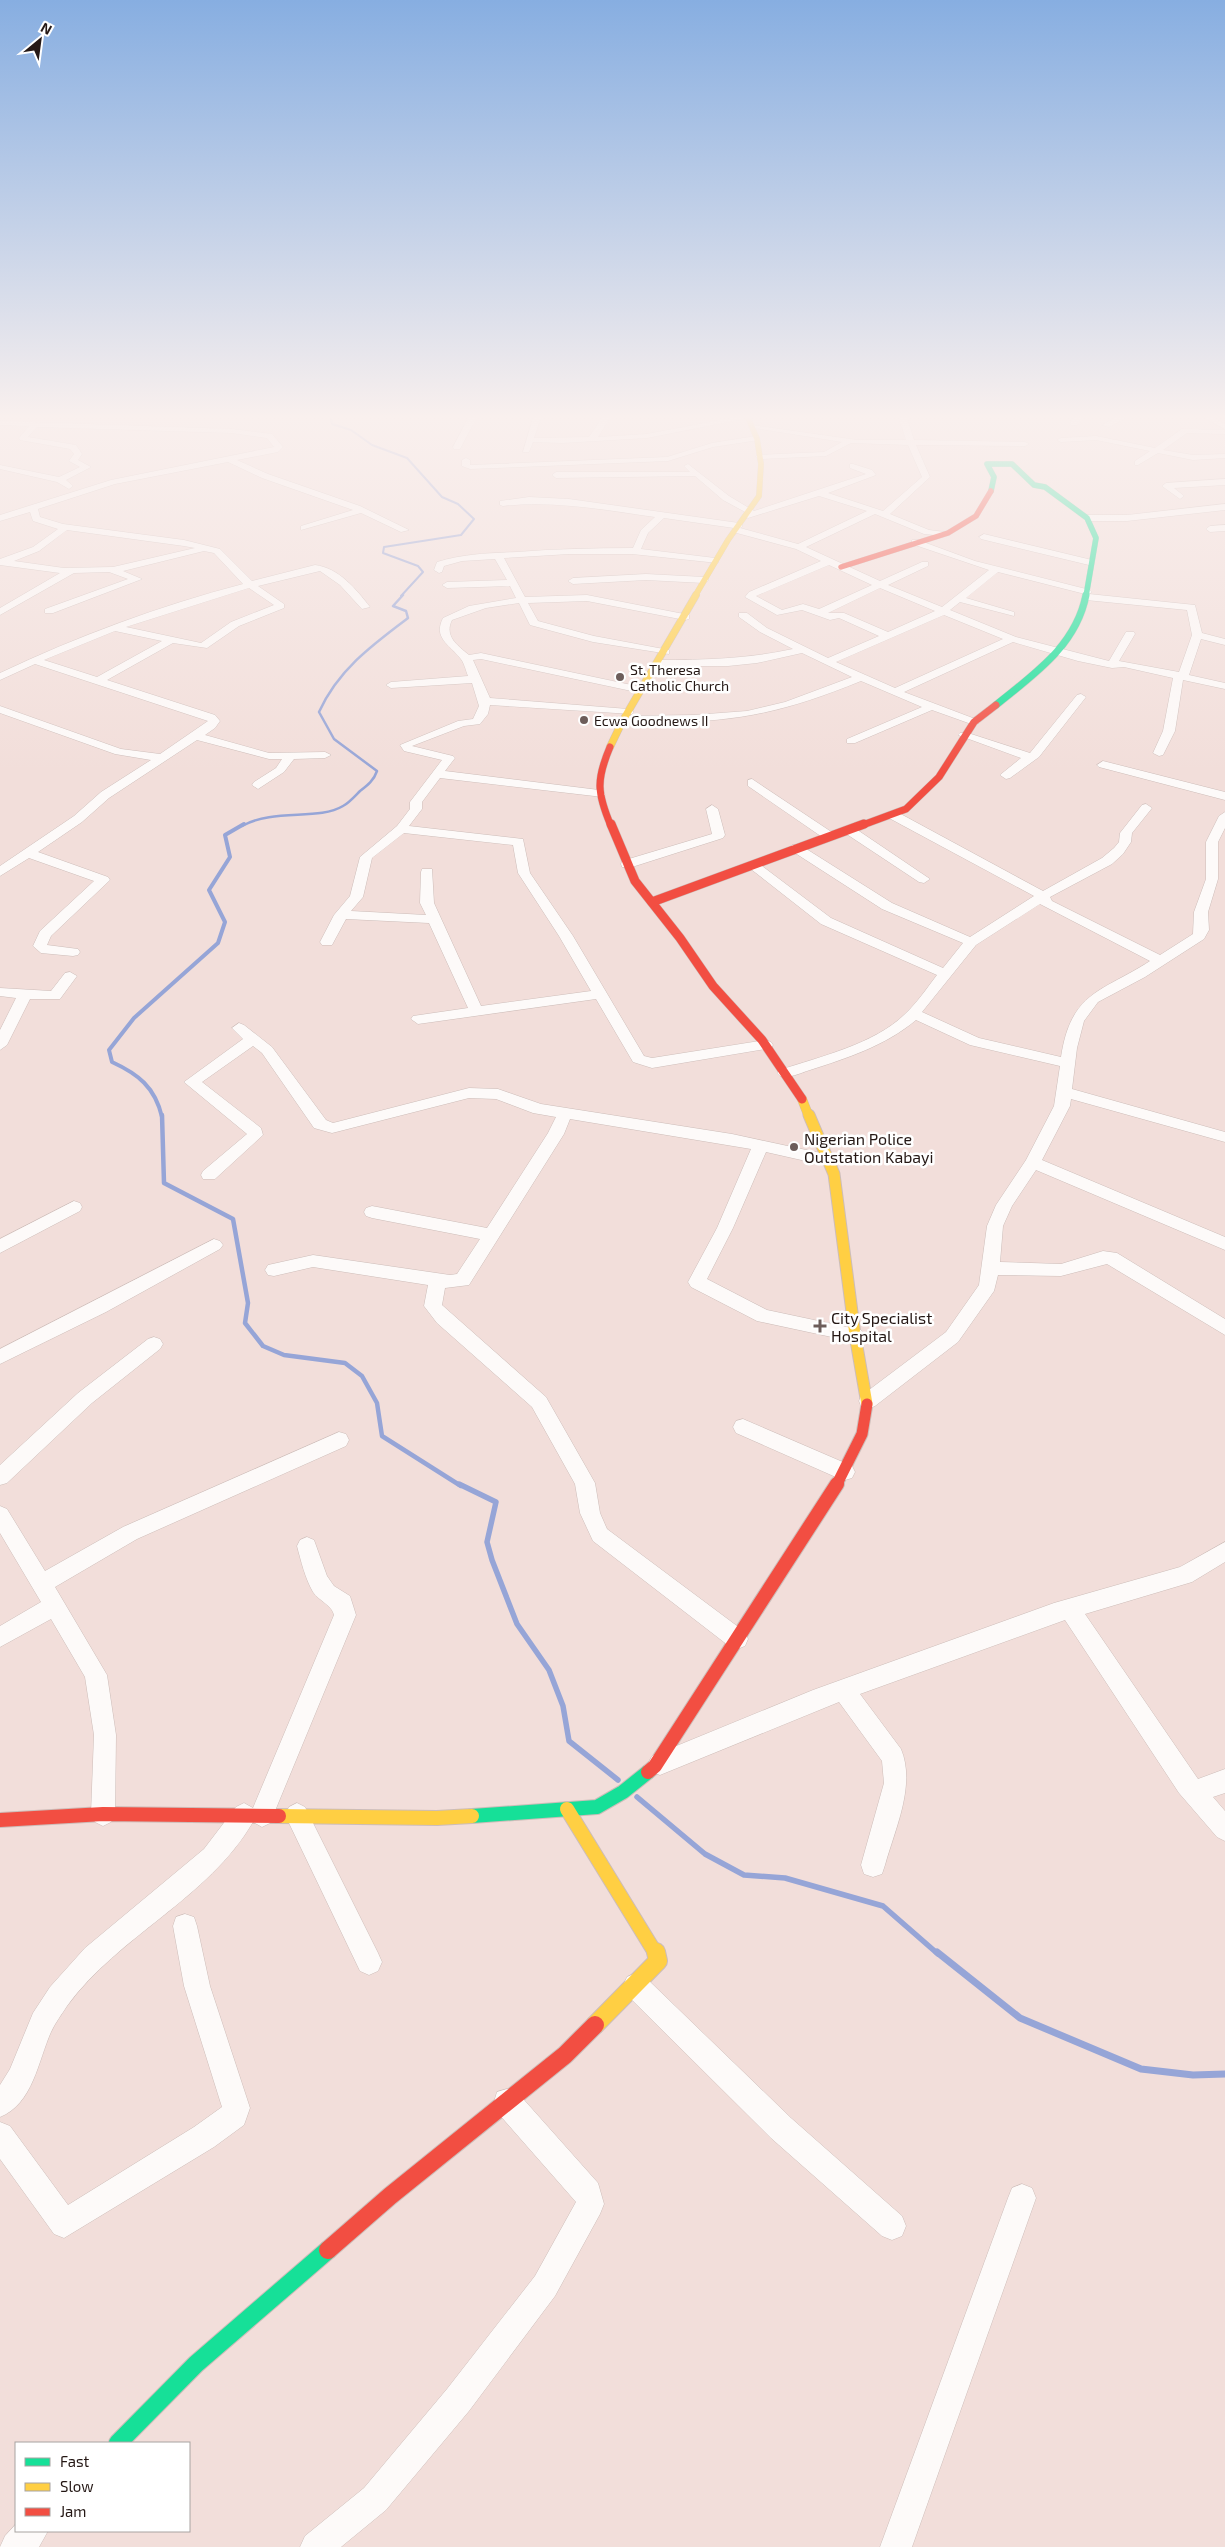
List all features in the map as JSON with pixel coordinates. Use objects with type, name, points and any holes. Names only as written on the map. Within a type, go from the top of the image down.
[{"type":"street","points":[[2,562],[40,547],[57,534]]},
{"type":"street","points":[[112,534],[217,551],[249,584],[282,606],[235,624],[203,646],[116,628]]},
{"type":"street","points":[[636,551],[643,534]]},
{"type":"street","points":[[655,1766],[845,1472],[862,1434],[868,1401],[855,1335],[834,1174],[801,1095],[766,1045],[713,986],[635,881],[605,816],[599,794],[601,768],[626,716],[665,652],[715,561],[734,534]]},
{"type":"street","points":[[757,534],[799,547],[880,586],[1012,639],[1112,665],[1124,664],[1225,686]]},
{"type":"street","points":[[799,547],[826,534]]},
{"type":"street","points":[[841,567],[942,534]]},
{"type":"street","points":[[652,902],[906,809],[935,782],[954,756],[964,735],[974,722],[1033,675],[1071,637],[1082,615],[1087,595],[1089,562],[1096,538],[1094,534]]},
{"type":"street","points":[[984,537],[1089,562]]},
{"type":"street","points":[[915,542],[996,569],[1087,595],[1191,606],[1197,636],[1181,676],[1169,731],[1159,753]]},
{"type":"street","points":[[2,562],[71,571],[112,570],[207,548]]},
{"type":"street","points":[[439,570],[440,564],[452,559],[569,551],[636,551],[715,561]]},
{"type":"street","points":[[498,555],[508,583],[522,600],[534,623],[545,628],[665,652]]},
{"type":"street","points":[[829,562],[750,595],[750,597],[776,612],[786,613],[805,607],[830,617],[840,615],[888,636]]},
{"type":"street","points":[[819,613],[925,564]]},
{"type":"street","points":[[0,677],[33,660],[116,628],[249,584],[322,568],[344,583],[365,607]]},
{"type":"street","points":[[828,662],[942,612],[996,569]]},
{"type":"street","points":[[49,611],[136,578],[112,570]]},
{"type":"street","points":[[0,612],[71,571]]},
{"type":"street","points":[[573,581],[646,578],[704,580]]},
{"type":"street","points":[[447,585],[508,583]]},
{"type":"street","points":[[487,604],[494,592],[508,583]]},
{"type":"street","points":[[475,594],[485,591],[494,592]]},
{"type":"street","points":[[327,942],[341,915],[356,897],[366,857],[401,829],[416,809],[416,802],[449,758],[408,749],[406,745],[462,723],[478,721],[485,701],[484,693],[468,666],[467,658],[444,638],[444,624],[448,618],[487,604],[522,600],[585,598],[634,609],[685,617]]},
{"type":"street","points":[[960,599],[1010,614]]},
{"type":"street","points":[[743,614],[764,632],[862,678],[974,722]]},
{"type":"street","points":[[1112,665],[1130,634]]},
{"type":"street","points":[[1197,636],[1225,642]]},
{"type":"street","points":[[896,692],[925,677],[1012,639]]},
{"type":"street","points":[[97,681],[171,640]]},
{"type":"street","points":[[658,663],[728,663],[757,660],[803,650]]},
{"type":"street","points":[[467,658],[481,656],[641,690]]},
{"type":"street","points":[[0,872],[78,819],[105,795],[211,726],[214,721],[210,717],[33,660]]},
{"type":"street","points":[[485,701],[526,706],[581,707],[626,716],[704,719],[763,711],[805,700],[862,678]]},
{"type":"street","points":[[391,685],[476,679]]},
{"type":"street","points":[[1006,775],[1035,755],[1082,697]]},
{"type":"street","points":[[851,742],[931,706]]},
{"type":"street","points":[[0,709],[119,752],[161,758]]},
{"type":"street","points":[[964,735],[1030,757]]},
{"type":"street","points":[[195,736],[269,756],[325,755]]},
{"type":"street","points":[[258,785],[280,770],[290,757]]},
{"type":"street","points":[[1103,765],[1225,796]]},
{"type":"street","points":[[438,774],[599,794]]},
{"type":"street","points":[[752,783],[828,836]]},
{"type":"street","points":[[627,864],[719,835],[712,808]]},
{"type":"street","points":[[785,1073],[845,1054],[890,1032],[914,1014],[971,942],[1044,896],[1113,856],[1125,842],[1126,833],[1146,808]]},
{"type":"street","points":[[892,815],[1044,896]]},
{"type":"street","points":[[868,1401],[952,1337],[988,1286],[995,1226],[1004,1205],[1033,1162],[1062,1106],[1068,1063],[1077,1021],[1093,999],[1160,961],[1199,936],[1202,930],[1201,912],[1212,879],[1212,842],[1225,816]]},
{"type":"street","points":[[401,829],[519,842],[524,873],[566,936],[638,1059],[644,1062],[766,1045]]},
{"type":"street","points":[[849,830],[924,879]]},
{"type":"street","points":[[796,848],[909,918],[971,942]]},
{"type":"street","points":[[28,853],[103,880],[45,934],[40,946],[46,950],[73,952]]},
{"type":"street","points":[[753,866],[826,921],[946,974]]},
{"type":"street","points":[[427,872],[428,903],[477,1012]]},
{"type":"street","points":[[1044,896],[1043,901],[1046,904],[1160,961]]},
{"type":"street","points":[[341,915],[435,919]]},
{"type":"street","points":[[0,992],[55,996],[70,976]]},
{"type":"street","points":[[0,1045],[25,994]]},
{"type":"street","points":[[418,1019],[600,994]]},
{"type":"street","points":[[914,1014],[975,1042],[1068,1063]]},
{"type":"street","points":[[239,1028],[267,1050],[320,1124],[327,1127],[332,1128],[468,1093],[498,1094],[539,1109],[761,1145],[828,1160]]},
{"type":"street","points":[[209,1175],[255,1136],[255,1132],[192,1082],[253,1039]]},
{"type":"street","points":[[1064,1092],[1225,1137]]},
{"type":"street","points":[[274,1270],[313,1260],[457,1283],[463,1280],[556,1134],[565,1113]]},
{"type":"street","points":[[761,1145],[725,1228],[697,1282],[763,1316],[855,1335]]},
{"type":"street","points":[[1033,1162],[1225,1244]]},
{"type":"street","points":[[0,1247],[74,1207]]},
{"type":"street","points":[[372,1212],[490,1235]]},
{"type":"street","points":[[0,1357],[100,1307],[214,1245]]},
{"type":"street","points":[[991,1268],[1061,1270],[1104,1256],[1111,1258],[1225,1328]]},
{"type":"street","points":[[438,1280],[433,1306],[443,1318],[539,1402],[585,1482],[590,1513],[600,1535],[737,1639]]},
{"type":"street","points":[[0,1477],[85,1398],[154,1344]]},
{"type":"street","points":[[743,1427],[845,1472]]},
{"type":"street","points":[[42,1584],[130,1532],[340,1440]]},
{"type":"street","points":[[0,1515],[96,1675],[105,1735],[103,1814]]},
{"type":"street","points":[[0,2104],[11,2093],[20,2078],[42,2022],[59,1996],[101,1951],[213,1858],[253,1815],[345,1615],[342,1603],[331,1598],[321,1589],[307,1546]]},
{"type":"street","points":[[0,1820],[103,1814],[437,1818],[597,1807],[623,1792],[655,1766],[843,1690],[1069,1608],[1185,1574],[1225,1550]]},
{"type":"street","points":[[0,1637],[55,1605]]},
{"type":"street","points":[[1069,1608],[1187,1785],[1225,1829]]},
{"type":"street","points":[[843,1690],[892,1757],[895,1771],[896,1783],[873,1866]]},
{"type":"street","points":[[1194,1792],[1225,1781]]},
{"type":"street","points":[[119,2442],[196,2364],[390,2196],[565,2055],[658,1962],[655,1949],[567,1809]]},
{"type":"street","points":[[297,1815],[369,1962]]},
{"type":"street","points":[[0,2136],[64,2224],[204,2138],[234,2115],[236,2108],[198,1986],[185,1926]]},
{"type":"street","points":[[636,1986],[781,2128],[892,2226]]},
{"type":"street","points":[[316,2547],[375,2499],[458,2400],[545,2286],[590,2204],[588,2193],[507,2102]]},
{"type":"street","points":[[896,2547],[912,2496],[1022,2198]]},
{"type":"street","points":[[16,2547],[31,2532]]},
{"type":"waterway","points":[[401,596],[423,572],[418,566],[383,553],[384,547],[462,534]]},
{"type":"waterway","points":[[242,826],[268,817],[321,813],[333,810],[347,803],[372,780],[377,771],[334,739],[319,712],[336,683],[357,659],[408,618],[406,611],[393,606],[403,595]]},
{"type":"waterway","points":[[162,1117],[155,1097],[150,1090],[130,1071],[112,1062],[109,1050],[134,1018],[218,943],[225,922],[209,890],[230,857],[225,835],[244,824]]},
{"type":"waterway","points":[[162,1115],[164,1183],[233,1219],[248,1303],[245,1323],[263,1346],[284,1355],[345,1363],[362,1376],[377,1403],[382,1436],[461,1486]]},
{"type":"waterway","points":[[459,1484],[496,1502],[487,1542],[492,1560],[517,1624],[549,1670],[563,1706],[569,1741],[618,1780]]},
{"type":"waterway","points":[[637,1797],[705,1854],[744,1875],[785,1878],[883,1906],[938,1954]]},
{"type":"waterway","points":[[937,1952],[1020,2018],[1141,2069],[1193,2075],[1225,2074]]},
{"type":"traffic: fast","points":[[996,705],[1033,676],[1057,653],[1076,627],[1085,604],[1096,538],[1094,534]]},
{"type":"traffic: fast","points":[[472,1816],[597,1807],[623,1792],[648,1772]]},
{"type":"traffic: fast","points":[[119,2442],[196,2364],[328,2250]]},
{"type":"traffic: slow","points":[[610,747],[622,722],[732,534]]},
{"type":"traffic: slow","points":[[802,1099],[834,1174],[855,1335],[867,1404]]},
{"type":"traffic: slow","points":[[567,1809],[655,1949],[658,1961],[595,2025]]},
{"type":"traffic: slow","points":[[279,1816],[437,1818],[472,1816]]},
{"type":"traffic: jam","points":[[841,567],[945,534]]},
{"type":"traffic: jam","points":[[652,902],[906,809],[939,777],[974,722],[996,705]]},
{"type":"traffic: jam","points":[[610,747],[601,768],[600,800],[635,881],[680,938],[713,986],[762,1040],[802,1099]]},
{"type":"traffic: jam","points":[[648,1772],[655,1766],[845,1472],[862,1434],[867,1404]]},
{"type":"traffic: jam","points":[[0,1820],[103,1814],[279,1816]]},
{"type":"traffic: jam","points":[[328,2250],[390,2196],[565,2055],[595,2025]]},
{"type":"place","name":"St. Theresa Catholic Church","points":[[620,677]]},
{"type":"place","name":"Ecwa Goodnews II","points":[[584,720]]},
{"type":"place","name":"Nigerian Police Outstation Kabayi","points":[[794,1147]]},
{"type":"place","name":"City Specialist Hospital","points":[[820,1326]]}]
